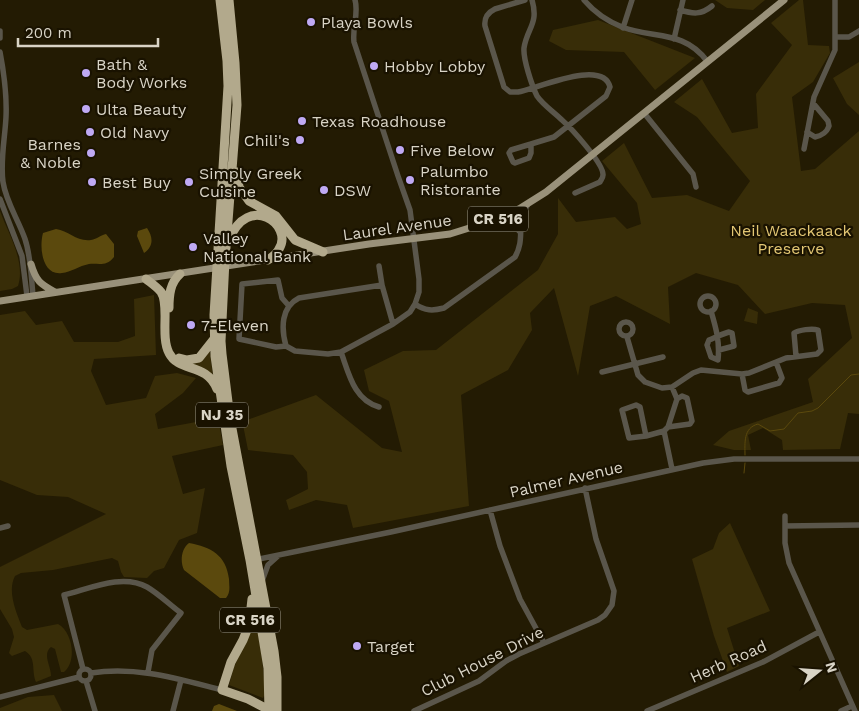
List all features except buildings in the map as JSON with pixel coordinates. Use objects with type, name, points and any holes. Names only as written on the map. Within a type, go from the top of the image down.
[{"type":"highway","name":"NJ 35","points":[[220,0],[228,86],[221,267],[223,372],[253,560],[252,578],[268,668],[271,711]]},
{"type":"highway","name":"NJ 35","points":[[229,0],[237,81],[236,140],[226,250],[221,267],[214,339],[220,397],[231,466],[253,560],[262,583],[274,651],[277,677],[271,711]]},
{"type":"highway","points":[[236,140],[238,183],[246,198],[276,216],[295,240],[323,252]]},
{"type":"highway","points":[[226,250],[230,237],[243,220],[253,215],[264,216],[276,224],[281,238],[279,250],[268,260]]},
{"type":"highway","points":[[180,274],[173,282],[170,292],[169,322],[170,341],[173,352],[182,359],[196,359],[202,355],[214,339]]},
{"type":"highway","points":[[146,279],[163,295],[165,337],[168,352],[180,364],[198,369],[206,374],[215,384],[220,397]]},
{"type":"highway","name":"CR 516","points":[[222,690],[231,662],[248,626],[252,609],[252,578]]},
{"type":"highway","points":[[222,690],[248,699],[271,711]]},
{"type":"main road","name":"Laurel Avenue","points":[[0,301],[414,240],[466,230],[508,215],[528,204],[563,179],[784,0]]},
{"type":"main road","points":[[31,264],[37,280],[55,292]]},
{"type":"street","points":[[289,306],[282,298],[278,280],[242,284],[239,339],[276,347],[286,346],[295,351],[328,354],[341,352],[393,324],[410,312],[420,292],[413,224],[408,201],[354,42],[357,6],[355,0]]},
{"type":"street","points":[[524,0],[490,11],[485,18],[485,26],[504,87],[514,92],[522,92],[576,75],[601,76],[606,79],[610,87],[608,94],[568,126],[551,138],[531,144]]},
{"type":"street","points":[[532,0],[534,18],[524,53],[538,97],[568,126],[602,169],[603,175],[600,182],[575,193]]},
{"type":"street","points":[[584,0],[602,17],[623,28],[691,44],[707,61]]},
{"type":"street","points":[[623,28],[632,0]]},
{"type":"street","points":[[674,39],[682,0]]},
{"type":"street","points":[[804,149],[816,92],[834,54],[835,0]]},
{"type":"street","points":[[680,10],[698,13],[706,11],[712,6]]},
{"type":"street","points":[[835,37],[849,37],[859,31]]},
{"type":"street","points":[[0,32],[0,38]]},
{"type":"street","points":[[0,52],[6,114],[2,170],[3,182],[25,240],[31,264],[30,296]]},
{"type":"street","points":[[807,132],[815,137],[825,132],[830,126],[813,103]]},
{"type":"street","points":[[644,113],[693,174],[696,187]]},
{"type":"street","points":[[0,199],[22,256],[30,296]]},
{"type":"street","points":[[415,304],[424,310],[444,308],[515,257],[520,248],[521,219],[528,204]]},
{"type":"street","points":[[508,215],[518,228],[521,238]]},
{"type":"street","points":[[379,266],[382,285],[393,324]]},
{"type":"street","points":[[286,346],[283,336],[285,311],[292,301],[299,298],[382,285]]},
{"type":"street","points":[[711,311],[718,336],[719,350],[718,360],[711,357],[707,343],[709,340],[718,336],[730,332],[735,344],[719,350]]},
{"type":"street","points":[[630,321],[633,327],[632,334],[627,337],[621,335],[619,325],[630,321]]},
{"type":"street","points":[[627,337],[638,375],[645,382],[662,388],[672,387],[701,370],[742,374],[796,356],[820,352],[819,332],[814,329],[795,332],[796,356]]},
{"type":"street","points":[[341,352],[355,389],[370,404],[380,407]]},
{"type":"street","points":[[602,372],[663,357]]},
{"type":"street","points":[[742,374],[745,390],[748,392],[779,383],[782,378],[776,362]]},
{"type":"street","points":[[672,387],[677,398],[666,430],[672,470]]},
{"type":"street","points":[[646,436],[638,406],[624,408],[622,412],[629,438],[646,436],[690,424],[692,421],[687,398],[682,396],[677,398]]},
{"type":"street","name":"Palmer Avenue","points":[[253,560],[391,532],[585,488],[733,459],[859,459]]},
{"type":"street","name":"Club House Drive","points":[[414,711],[474,684],[506,661],[598,620],[608,611],[613,602],[614,591],[596,539],[585,488]]},
{"type":"street","points":[[490,510],[500,546],[520,599],[544,643]]},
{"type":"street","points":[[785,516],[785,543],[789,563],[854,709],[841,711]]},
{"type":"street","points":[[785,526],[859,525]]},
{"type":"street","points":[[0,528],[8,526]]},
{"type":"street","points":[[262,583],[268,565],[282,554]]},
{"type":"street","points":[[83,669],[64,595],[110,583],[126,582],[148,588],[181,613],[152,650],[148,672]]},
{"type":"street","name":"Herb Road","points":[[647,711],[763,662],[819,632]]},
{"type":"street","points":[[83,669],[89,670],[91,673],[118,670],[148,672],[222,690]]},
{"type":"street","points":[[79,676],[83,669]]},
{"type":"street","points":[[86,681],[91,677],[91,673]]},
{"type":"street","points":[[79,676],[81,680],[86,681]]},
{"type":"street","points":[[0,697],[79,676]]},
{"type":"street","points":[[173,711],[181,680]]},
{"type":"street","points":[[86,681],[95,711]]},
{"type":"green space","points":[[715,0],[765,0],[753,10],[727,8]]},
{"type":"green space","name":"Neil Waackaack Preserve","points":[[799,0],[803,0],[808,45],[829,46],[830,53],[813,82],[792,97],[801,171],[815,169],[859,131],[859,414],[848,413],[840,449],[783,450],[782,440],[763,428],[748,435],[751,450],[734,450],[713,445],[729,431],[813,402],[808,379],[852,338],[845,305],[812,303],[765,314],[738,285],[696,273],[668,287],[670,324],[616,296],[590,306],[578,376],[554,288],[530,313],[532,330],[508,370],[461,395],[469,506],[353,528],[347,505],[316,500],[289,510],[286,500],[308,489],[307,472],[293,455],[248,450],[242,420],[247,420],[316,395],[382,448],[402,452],[389,401],[369,391],[364,370],[403,351],[436,350],[538,270],[558,234],[558,198],[576,222],[615,217],[627,229],[641,224],[637,203],[602,161],[624,143],[652,198],[687,195],[729,211],[750,181],[697,117],[674,102],[702,79],[732,133],[758,128],[756,94],[792,45],[771,23]]},
{"type":"green space","points":[[598,20],[695,58],[655,90],[624,52],[566,50],[549,41],[553,30]]},
{"type":"green space","points":[[859,62],[859,115],[847,104],[833,78]]},
{"type":"green space","points":[[0,211],[15,248],[20,267],[20,277],[18,286],[0,291]]},
{"type":"green space","points":[[154,295],[156,355],[94,359],[91,371],[106,405],[146,398],[155,376],[177,373],[196,378],[183,393],[155,414],[158,429],[218,418],[223,445],[172,456],[183,494],[205,488],[197,533],[179,540],[164,568],[154,571],[147,578],[124,577],[118,561],[112,558],[53,570],[21,573],[15,576],[12,595],[22,627],[27,630],[58,624],[67,633],[72,647],[71,661],[64,672],[61,672],[55,649],[51,647],[48,650],[47,657],[51,676],[36,682],[29,654],[25,651],[12,656],[9,653],[14,637],[12,629],[0,609],[0,567],[106,514],[68,497],[37,495],[0,480],[0,315],[25,311],[36,325],[62,321],[74,342],[118,342],[135,336],[134,299]]},
{"type":"green space","points":[[748,308],[758,312],[757,324],[744,321]]},
{"type":"green space","points":[[210,352],[213,377],[187,363]]},
{"type":"green space","points":[[730,523],[770,611],[727,628],[739,666],[727,672],[714,636],[692,559],[713,549],[719,533]]},
{"type":"green space","points":[[254,619],[263,667],[265,696],[263,698],[229,685],[234,667]]},
{"type":"green space","points":[[54,695],[62,711],[0,711],[0,708],[28,697]]},
{"type":"shaded area","points":[[147,228],[152,241],[150,247],[144,253],[137,236],[138,231]]},
{"type":"shaded area","points":[[56,229],[86,240],[106,234],[114,244],[114,257],[102,264],[89,264],[62,273],[55,273],[46,265],[41,246],[43,233]]},
{"type":"shaded area","points":[[189,543],[211,550],[221,558],[225,564],[229,579],[229,591],[226,598],[220,598],[184,570],[182,556],[184,549]]},
{"type":"shaded area","points":[[219,704],[237,711],[212,711],[214,706]]},
{"type":"waterway","points":[[745,455],[747,432],[753,426],[758,424],[770,431],[784,429],[798,413],[818,408],[851,375],[859,374]]},
{"type":"waterway","points":[[744,473],[745,463]]},
{"type":"place","name":"Playa Bowls","points":[[311,22]]},
{"type":"place","name":"Hobby Lobby","points":[[374,66]]},
{"type":"place","name":"Bath & Body Works","points":[[86,73]]},
{"type":"place","name":"Ulta Beauty","points":[[86,109]]},
{"type":"place","name":"Texas Roadhouse","points":[[302,121]]},
{"type":"place","name":"Old Navy","points":[[90,132]]},
{"type":"place","name":"Chili's","points":[[300,140]]},
{"type":"place","name":"Five Below","points":[[400,150]]},
{"type":"place","name":"Barnes & Noble","points":[[91,153]]},
{"type":"place","name":"Palumbo Ristorante","points":[[410,180]]},
{"type":"place","name":"Best Buy","points":[[92,182]]},
{"type":"place","name":"Simply Greek Cuisine","points":[[189,182]]},
{"type":"place","name":"DSW","points":[[324,190]]},
{"type":"place","name":"Valley National Bank","points":[[193,247]]},
{"type":"place","name":"7-Eleven","points":[[191,325]]},
{"type":"place","name":"Target","points":[[357,646]]}]
